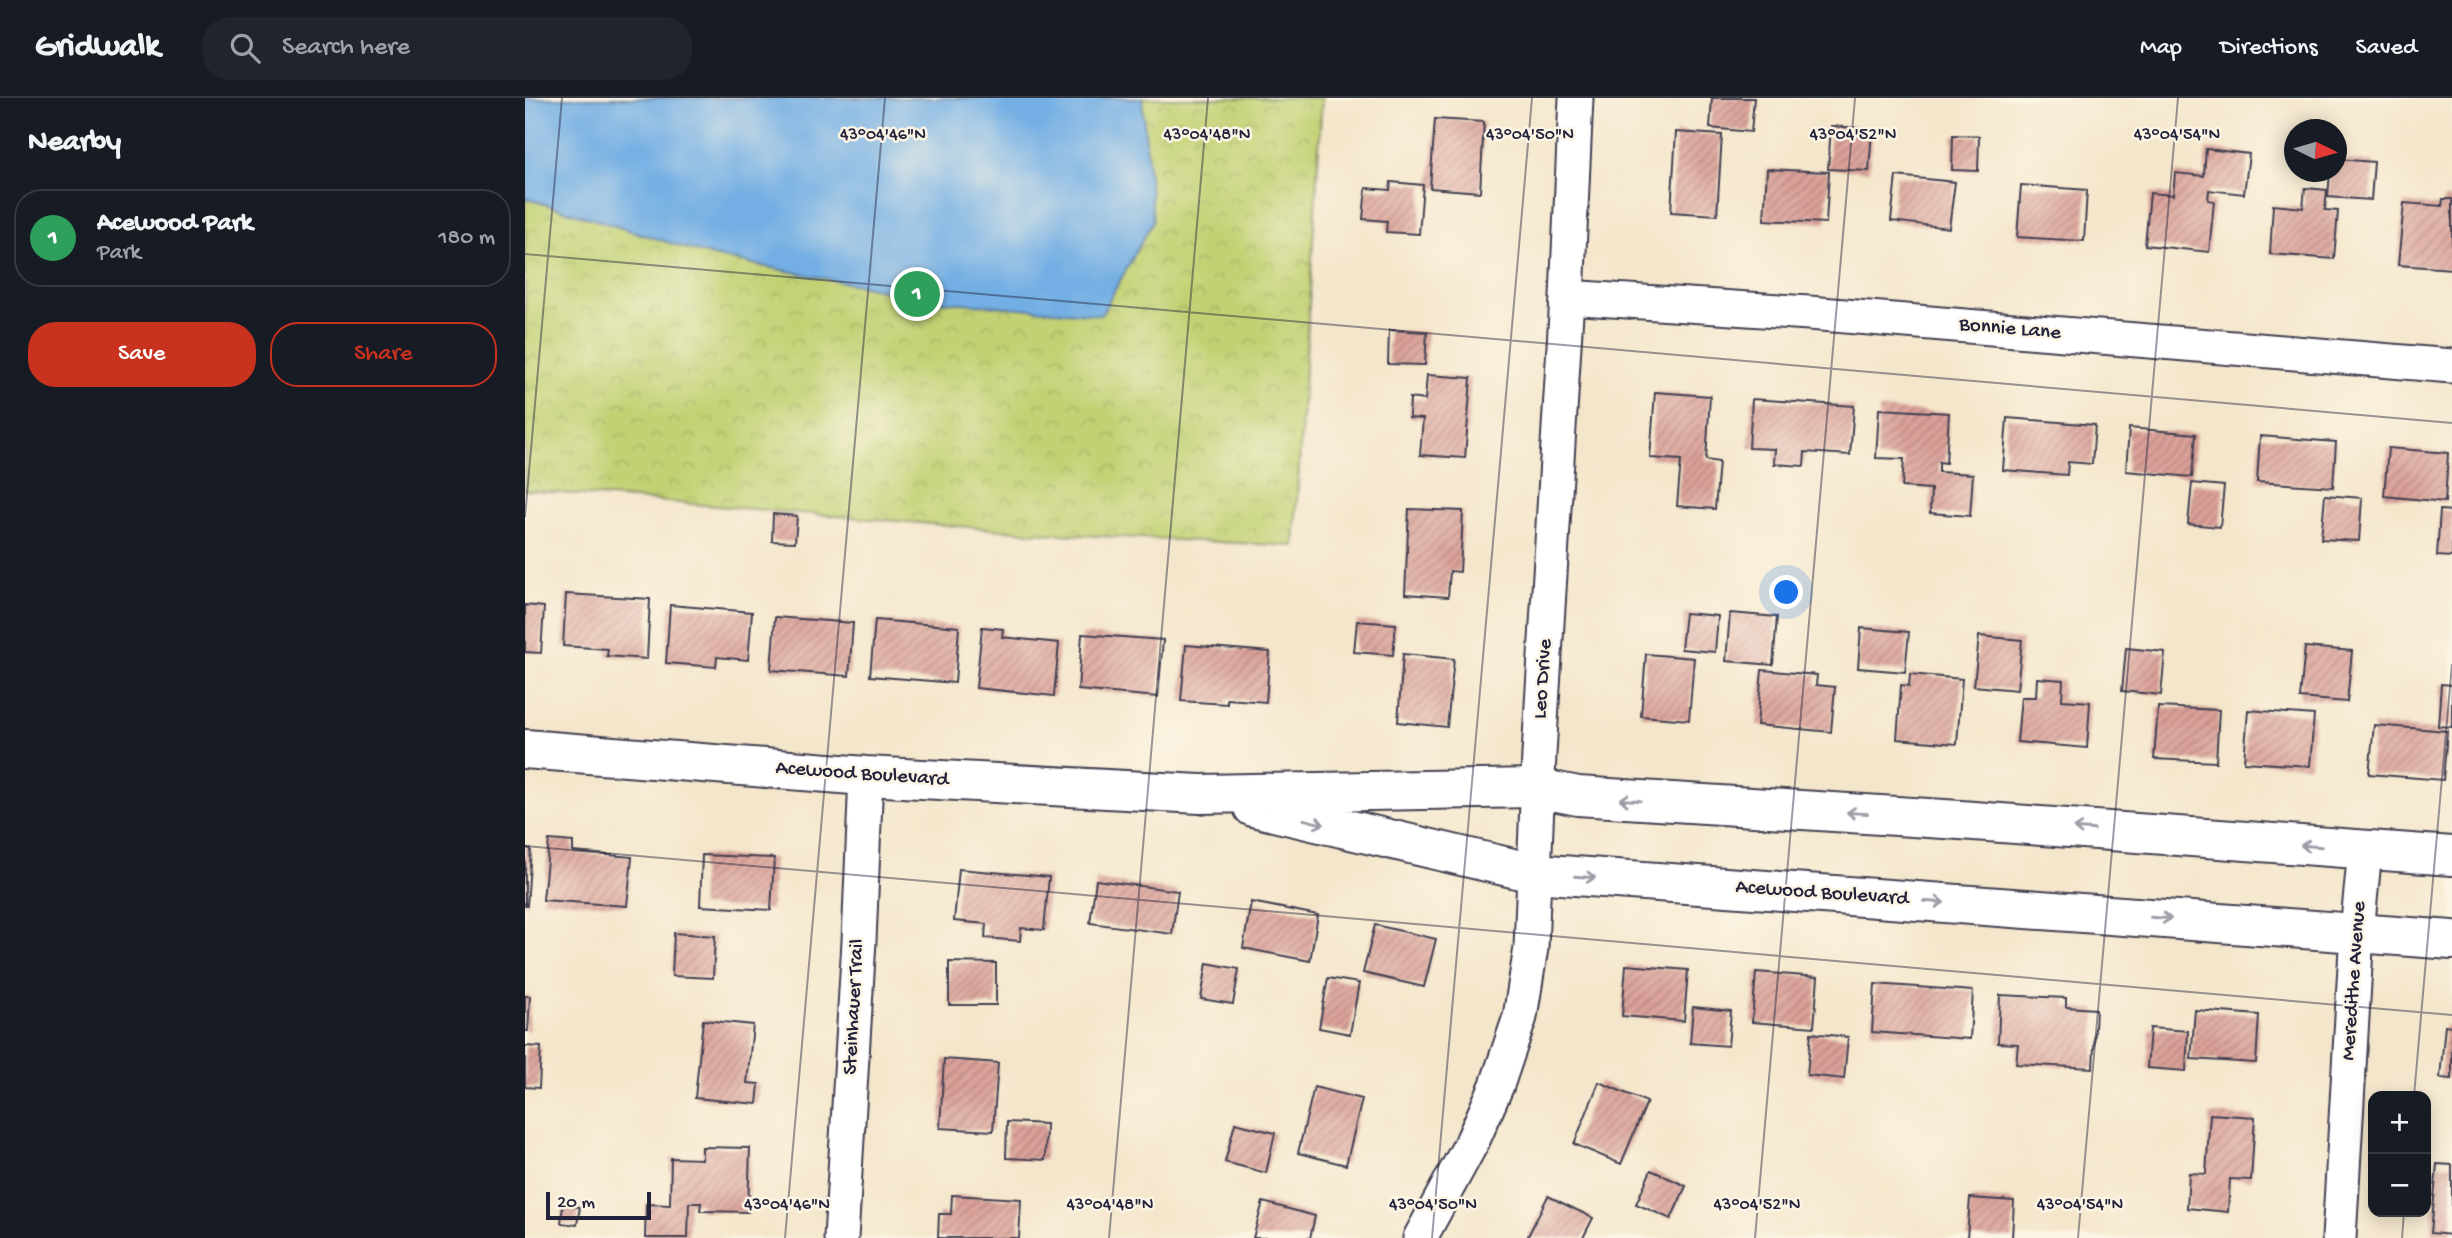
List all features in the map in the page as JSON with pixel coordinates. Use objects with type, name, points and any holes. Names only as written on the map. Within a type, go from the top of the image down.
[{"type":"street","name":"Leo Drive","points":[[1420,1238],[1473,1140],[1497,1085],[1520,1017],[1531,948],[1576,98]]},
{"type":"street","name":"Bonnie Lane","points":[[1567,297],[1822,314],[2452,366]]},
{"type":"street","name":"Acewood Boulevard","points":[[525,748],[866,776],[1200,794],[1538,788],[1578,796],[1974,821],[2452,856]]},
{"type":"street","name":"Steinhauer Trail","points":[[841,1238],[859,954],[866,776]]},
{"type":"street","name":"Acewood Boulevard","points":[[1200,794],[1534,873],[2452,940]]},
{"type":"street","name":"Meredithe Avenue","points":[[2339,1238],[2357,932],[2365,850]]},
{"type":"green space","points":[[525,98],[1322,98],[1294,546],[1041,533],[525,490]]},
{"type":"water","points":[[525,98],[1142,98],[1153,221],[1101,315],[938,301],[712,256],[525,198]]},
{"type":"building","points":[[1712,98],[1754,98],[1751,132],[1710,128]]},
{"type":"building","points":[[1435,119],[1484,122],[1480,192],[1430,188]]},
{"type":"building","points":[[1831,126],[1872,129],[1869,171],[1828,169]]},
{"type":"building","points":[[1676,132],[1722,135],[1717,215],[1671,212]]},
{"type":"building","points":[[1953,135],[1979,136],[1978,171],[1952,170]]},
{"type":"building","points":[[2206,149],[2249,154],[2244,194],[2209,190],[2208,200],[2214,201],[2209,252],[2145,245],[2150,193],[2173,195],[2175,173],[2204,176]]},
{"type":"building","points":[[2347,160],[2374,162],[2371,200],[2328,197],[2329,182],[2347,182]]},
{"type":"building","points":[[1767,169],[1829,172],[1826,223],[1764,220]]},
{"type":"building","points":[[1896,176],[1955,182],[1949,228],[1891,221]]},
{"type":"building","points":[[1391,182],[1423,185],[1419,234],[1386,232],[1387,221],[1363,219],[1366,188],[1390,190]]},
{"type":"building","points":[[2021,185],[2087,190],[2084,241],[2017,237]]},
{"type":"building","points":[[2305,188],[2327,190],[2325,210],[2338,211],[2334,259],[2270,254],[2273,205],[2303,208]]},
{"type":"building","points":[[2443,199],[2452,199],[2452,269],[2398,265],[2404,203],[2442,206]]},
{"type":"building","points":[[1389,330],[1427,332],[1425,365],[1388,364]]},
{"type":"building","points":[[1427,375],[1471,378],[1465,458],[1420,455],[1423,419],[1409,418],[1410,398],[1425,400]]},
{"type":"building","points":[[1655,392],[1710,396],[1706,460],[1719,462],[1715,509],[1677,506],[1681,460],[1650,458]]},
{"type":"building","points":[[1752,399],[1854,406],[1850,455],[1805,452],[1804,466],[1774,464],[1775,449],[1749,448]]},
{"type":"building","points":[[1879,409],[1949,413],[1946,463],[1939,462],[1939,472],[1973,474],[1970,516],[1930,513],[1931,489],[1902,487],[1904,459],[1876,458]]},
{"type":"building","points":[[2007,418],[2095,425],[2092,464],[2068,462],[2067,475],[2003,470]]},
{"type":"building","points":[[2129,428],[2196,434],[2192,477],[2126,471]]},
{"type":"building","points":[[2260,436],[2336,442],[2333,487],[2257,482]]},
{"type":"building","points":[[2388,448],[2448,453],[2445,502],[2384,496]]},
{"type":"building","points":[[2192,483],[2224,486],[2220,527],[2188,524]]},
{"type":"building","points":[[2325,495],[2362,498],[2359,541],[2321,539]]},
{"type":"building","points":[[1409,509],[1463,511],[1460,572],[1450,571],[1448,597],[1405,594]]},
{"type":"building","points":[[2440,510],[2452,511],[2452,557],[2437,556]]},
{"type":"building","points":[[773,514],[797,516],[795,542],[772,541]]},
{"type":"building","points":[[566,594],[650,599],[647,659],[607,656],[608,649],[563,646]]},
{"type":"building","points":[[525,605],[544,607],[541,653],[525,652]]},
{"type":"building","points":[[670,605],[752,612],[748,660],[717,657],[716,667],[666,663]]},
{"type":"building","points":[[1685,613],[1718,616],[1715,652],[1681,649]]},
{"type":"building","points":[[1730,613],[1777,617],[1773,665],[1726,661]]},
{"type":"building","points":[[775,617],[853,623],[849,676],[771,670]]},
{"type":"building","points":[[875,620],[959,627],[955,683],[870,676]]},
{"type":"building","points":[[1357,621],[1396,624],[1393,655],[1354,652]]},
{"type":"building","points":[[982,627],[1003,629],[1002,637],[1059,643],[1054,696],[976,688]]},
{"type":"building","points":[[1861,628],[1909,632],[1905,672],[1858,668]]},
{"type":"building","points":[[1082,634],[1163,640],[1158,697],[1078,690]]},
{"type":"building","points":[[1979,636],[2022,640],[2017,690],[1974,686]]},
{"type":"building","points":[[1186,645],[1270,652],[1266,702],[1227,699],[1227,704],[1181,701]]},
{"type":"building","points":[[2305,647],[2352,651],[2347,702],[2300,698]]},
{"type":"building","points":[[2126,648],[2165,652],[2161,695],[2122,691]]},
{"type":"building","points":[[1403,654],[1454,659],[1447,727],[1398,722]]},
{"type":"building","points":[[1646,654],[1694,658],[1689,720],[1641,716]]},
{"type":"building","points":[[1762,670],[1817,675],[1816,685],[1835,687],[1831,732],[1757,725]]},
{"type":"building","points":[[1910,674],[1962,679],[1957,744],[1897,739],[1901,685],[1909,686]]},
{"type":"building","points":[[2037,678],[2063,680],[2062,700],[2090,702],[2087,748],[2017,742],[2021,697],[2036,697]]},
{"type":"building","points":[[2441,684],[2452,685],[2452,727],[2438,726]]},
{"type":"building","points":[[2158,707],[2219,710],[2216,762],[2154,759]]},
{"type":"building","points":[[2248,710],[2314,715],[2310,766],[2244,762]]},
{"type":"building","points":[[2374,725],[2447,731],[2443,780],[2369,774]]},
{"type":"building","points":[[549,840],[573,842],[573,852],[632,857],[627,906],[543,900]]},
{"type":"building","points":[[525,848],[531,849],[527,906],[525,906]]},
{"type":"building","points":[[702,855],[774,858],[771,910],[700,906]]},
{"type":"building","points":[[959,869],[1049,877],[1044,930],[1021,928],[1020,941],[985,938],[986,924],[954,921]]},
{"type":"building","points":[[1096,880],[1178,891],[1172,934],[1090,923]]},
{"type":"building","points":[[1251,902],[1318,915],[1310,961],[1243,948]]},
{"type":"building","points":[[1375,925],[1436,939],[1424,987],[1363,973]]},
{"type":"building","points":[[674,933],[715,936],[713,978],[672,976]]},
{"type":"building","points":[[949,962],[996,963],[996,1005],[949,1005]]},
{"type":"building","points":[[1207,963],[1239,969],[1233,1004],[1201,999]]},
{"type":"building","points":[[1626,965],[1688,970],[1684,1021],[1622,1016]]},
{"type":"building","points":[[1756,972],[1818,977],[1814,1027],[1752,1022]]},
{"type":"building","points":[[1328,978],[1359,983],[1350,1034],[1319,1028]]},
{"type":"building","points":[[1875,984],[1973,991],[1970,1039],[1872,1032]]},
{"type":"building","points":[[2000,995],[2066,998],[2066,1007],[2096,1009],[2093,1068],[2016,1064],[2018,1044],[1998,1043]]},
{"type":"building","points":[[525,996],[530,996],[528,1031],[525,1031]]},
{"type":"building","points":[[1693,1007],[1731,1011],[1728,1046],[1690,1043]]},
{"type":"building","points":[[2195,1010],[2259,1015],[2256,1063],[2191,1059]]},
{"type":"building","points":[[703,1020],[753,1025],[747,1083],[759,1084],[757,1104],[695,1098]]},
{"type":"building","points":[[2445,1025],[2452,1026],[2452,1079],[2440,1078]]},
{"type":"building","points":[[2150,1028],[2188,1031],[2186,1071],[2147,1068]]},
{"type":"building","points":[[1811,1033],[1848,1037],[1844,1079],[1807,1075]]},
{"type":"building","points":[[525,1046],[541,1047],[539,1088],[525,1087]]},
{"type":"building","points":[[944,1059],[998,1063],[993,1131],[940,1128]]},
{"type":"building","points":[[1599,1082],[1647,1102],[1621,1164],[1574,1144]]},
{"type":"building","points":[[1314,1087],[1362,1099],[1346,1165],[1298,1153]]},
{"type":"building","points":[[2210,1114],[2255,1117],[2251,1180],[2230,1179],[2228,1212],[2187,1208],[2189,1173],[2206,1174]]},
{"type":"building","points":[[1007,1122],[1046,1124],[1045,1160],[1006,1158]]},
{"type":"building","points":[[1235,1123],[1275,1133],[1266,1173],[1225,1162]]},
{"type":"building","points":[[702,1147],[750,1148],[748,1212],[700,1211],[701,1203],[689,1203],[688,1238],[645,1238],[646,1204],[670,1205],[671,1158],[702,1159]]},
{"type":"building","points":[[2437,1164],[2452,1165],[2452,1235],[2431,1233]]},
{"type":"building","points":[[1651,1170],[1686,1186],[1671,1219],[1636,1204]]},
{"type":"building","points":[[952,1195],[1021,1199],[1019,1238],[938,1238],[939,1214],[951,1214]]},
{"type":"building","points":[[1548,1196],[1593,1218],[1583,1238],[1527,1238]]},
{"type":"building","points":[[1970,1198],[2014,1201],[2012,1238],[1967,1238]]},
{"type":"building","points":[[1263,1202],[1315,1216],[1310,1238],[1253,1238]]},
{"type":"building","points":[[563,1205],[580,1207],[577,1225],[561,1223]]},
{"type":"place","name":"Acewood Park","points":[[917,294]]}]
